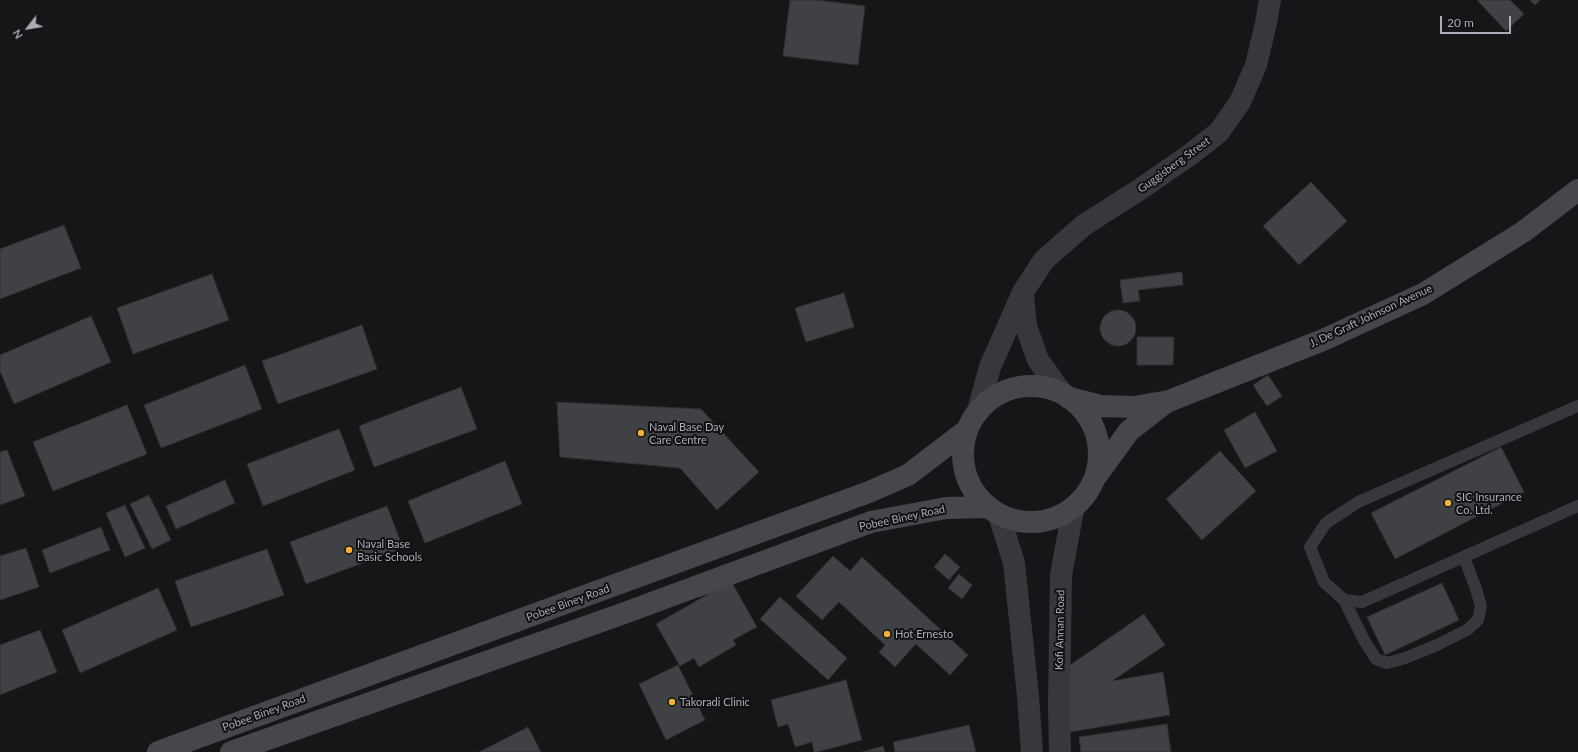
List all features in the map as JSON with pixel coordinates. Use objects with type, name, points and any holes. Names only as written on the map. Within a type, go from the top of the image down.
[{"type":"street","name":"Guggisberg Street","points":[[978,411],[990,367],[1023,292],[1044,260],[1084,224],[1139,190],[1191,154],[1219,132],[1240,102],[1256,65],[1270,0]]},
{"type":"street","name":"J. De Graft Johnson Avenue","points":[[1065,395],[1101,406],[1134,407],[1168,401],[1323,340],[1423,294],[1523,232],[1578,190]]},
{"type":"street","points":[[1023,292],[1026,326],[1038,360],[1065,395]]},
{"type":"street","points":[[1039,386],[1065,395],[1078,404],[1090,419],[1098,437],[1100,457],[1097,476],[1087,495],[1073,510],[1056,519],[1037,523],[1018,522],[994,511],[974,492],[965,472],[962,451],[967,430],[978,411],[995,396],[1016,387],[1039,386]]},
{"type":"street","name":"J. De Graft Johnson Avenue","points":[[1097,476],[1129,431],[1168,401]]},
{"type":"street","name":"Pobee Biney Road","points":[[158,752],[869,492],[908,475],[967,430]]},
{"type":"street","name":"Pobee Biney Road","points":[[231,752],[612,617],[871,522],[946,508],[994,511]]},
{"type":"street","name":"Kofi Annan Road","points":[[1060,752],[1059,705],[1061,575],[1073,510]]},
{"type":"street","points":[[994,511],[1014,563],[1028,696],[1032,752]]},
{"type":"lane","points":[[1464,557],[1481,606],[1478,620],[1467,630],[1437,645],[1405,658],[1387,663],[1376,659],[1364,640],[1344,600],[1324,582],[1310,547],[1326,523],[1358,502],[1578,406]]},
{"type":"lane","points":[[1344,600],[1362,602],[1578,506]]},
{"type":"building","points":[[790,0],[817,0],[865,6],[858,65],[783,56]]},
{"type":"building","points":[[1477,0],[1510,0],[1524,14],[1506,31]]},
{"type":"building","points":[[1530,0],[1540,0],[1535,5]]},
{"type":"building","points":[[1311,182],[1347,221],[1299,265],[1263,226]]},
{"type":"building","points":[[64,225],[81,268],[0,299],[0,249]]},
{"type":"building","points":[[1182,272],[1183,285],[1138,290],[1140,301],[1123,303],[1120,280]]},
{"type":"building","points":[[212,274],[229,320],[133,354],[117,308]]},
{"type":"building","points":[[844,293],[854,327],[806,342],[795,308]]},
{"type":"building","points":[[1118,310],[1128,313],[1133,318],[1136,328],[1133,338],[1128,343],[1118,346],[1108,343],[1103,338],[1100,328],[1103,318],[1108,313]]},
{"type":"building","points":[[91,316],[111,362],[14,404],[0,371],[0,355]]},
{"type":"building","points":[[362,325],[377,369],[278,404],[262,361]]},
{"type":"building","points":[[1137,337],[1174,337],[1173,365],[1137,365]]},
{"type":"building","points":[[245,365],[262,409],[161,448],[144,405]]},
{"type":"building","points":[[1268,375],[1282,396],[1267,406],[1253,385]]},
{"type":"building","points":[[461,387],[477,429],[374,467],[359,426]]},
{"type":"building","name":"Naval Base Day Care Centre","points":[[557,402],[701,409],[759,472],[717,510],[680,468],[560,457]]},
{"type":"building","points":[[127,405],[147,454],[53,491],[33,442]]},
{"type":"building","points":[[1255,412],[1277,451],[1245,468],[1224,430]]},
{"type":"building","points":[[339,429],[355,470],[263,506],[247,464]]},
{"type":"building","name":"SIC Insurance Co. Ltd.","points":[[1501,447],[1524,492],[1395,559],[1371,513]]},
{"type":"building","points":[[7,450],[25,496],[0,505],[0,452]]},
{"type":"building","points":[[1220,451],[1256,491],[1202,540],[1166,499]]},
{"type":"building","points":[[505,461],[522,504],[425,543],[408,501]]},
{"type":"building","points":[[225,480],[235,503],[176,529],[166,506]]},
{"type":"building","points":[[149,495],[171,540],[152,549],[130,504]]},
{"type":"building","points":[[125,505],[145,548],[125,557],[106,513]]},
{"type":"building","points":[[387,506],[403,548],[306,584],[290,542]]},
{"type":"building","points":[[101,527],[110,550],[50,573],[42,550]]},
{"type":"building","points":[[26,548],[39,587],[0,600],[0,556]]},
{"type":"building","points":[[267,549],[284,595],[191,627],[175,581]]},
{"type":"building","points":[[945,554],[960,567],[949,580],[934,567]]},
{"type":"building","points":[[833,556],[850,571],[862,557],[968,655],[950,675],[916,644],[895,667],[879,652],[885,645],[839,602],[822,620],[796,596]]},
{"type":"building","points":[[959,574],[972,585],[962,599],[948,588]]},
{"type":"building","points":[[731,581],[757,627],[733,640],[736,645],[699,667],[694,658],[680,666],[656,624]]},
{"type":"building","points":[[1442,583],[1459,620],[1385,655],[1367,617]]},
{"type":"building","points":[[158,588],[177,630],[80,673],[62,630]]},
{"type":"building","points":[[780,597],[847,658],[828,680],[760,619]]},
{"type":"building","points":[[1144,614],[1165,645],[1112,681],[1163,672],[1170,715],[1070,732],[1063,670]]},
{"type":"building","points":[[40,630],[57,672],[0,695],[0,645]]},
{"type":"building","name":"Takoradi Clinic","points":[[678,665],[705,720],[666,740],[639,684]]},
{"type":"building","points":[[846,680],[862,740],[817,752],[814,752],[812,742],[795,747],[788,724],[778,727],[771,700]]},
{"type":"building","points":[[1167,724],[1171,752],[1081,752],[1079,737]]},
{"type":"building","points":[[969,725],[976,752],[895,752],[893,742]]},
{"type":"building","points":[[528,727],[541,752],[479,752]]},
{"type":"building","points":[[883,746],[885,752],[862,752]]},
{"type":"place","name":"Naval Base Day Care Centre","points":[[641,433]]},
{"type":"place","name":"SIC Insurance Co. Ltd.","points":[[1448,503]]},
{"type":"place","name":"Naval Base Basic Schools","points":[[349,550]]},
{"type":"place","name":"Hot Ernesto","points":[[887,634]]},
{"type":"place","name":"Takoradi Clinic","points":[[672,702]]}]
